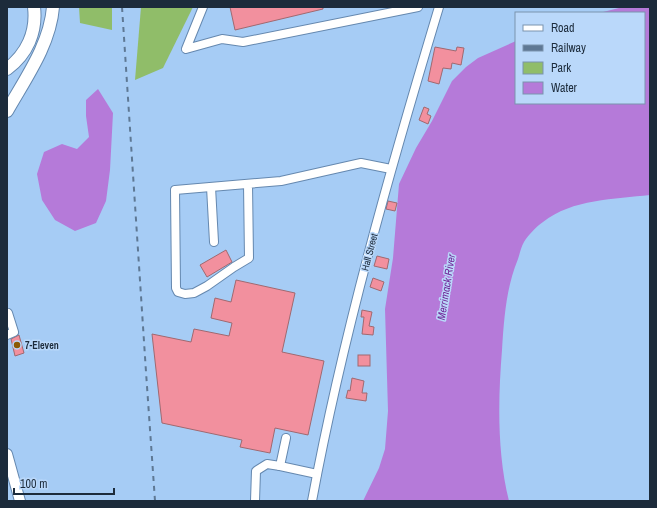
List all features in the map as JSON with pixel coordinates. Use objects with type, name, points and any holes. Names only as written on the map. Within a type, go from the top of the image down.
[{"type":"highway","points":[[7,69],[19,58],[30,41],[34,29],[34,7]]},
{"type":"highway","points":[[7,111],[33,66],[46,38],[53,18],[54,7]]},
{"type":"main road","points":[[8,459],[20,501]]},
{"type":"street","points":[[203,7],[186,49],[222,39],[243,42],[417,7]]},
{"type":"street","name":"Hall Street","points":[[312,501],[348,333],[392,169],[439,7]]},
{"type":"street","points":[[248,184],[250,258],[194,293],[185,294],[178,292],[176,288],[175,190],[281,181],[361,163],[392,169]]},
{"type":"street","points":[[211,187],[214,242]]},
{"type":"street","points":[[7,314],[8,313],[14,332],[7,335]]},
{"type":"street","points":[[280,466],[286,438]]},
{"type":"street","points":[[255,501],[256,471],[267,464],[317,474]]},
{"type":"green space","points":[[79,7],[112,7],[112,30],[80,23]]},
{"type":"green space","points":[[141,7],[193,7],[163,68],[135,80]]},
{"type":"water","name":"Merrimack River","points":[[650,7],[650,195],[594,201],[580,204],[554,214],[530,234],[521,248],[506,304],[499,407],[502,464],[509,501],[363,501],[379,468],[385,449],[388,411],[385,309],[393,258],[399,184],[416,148],[432,121],[452,81],[466,67],[478,58],[515,41],[515,104],[645,104],[645,12],[603,12],[619,8]]},
{"type":"water","points":[[98,89],[113,113],[110,170],[106,201],[96,223],[75,231],[55,220],[42,200],[37,174],[44,152],[62,144],[77,149],[89,137],[86,116],[86,100]]},
{"type":"building","points":[[230,7],[323,7],[323,9],[235,30]]},
{"type":"building","points":[[435,47],[456,51],[457,47],[464,48],[461,65],[452,63],[451,69],[443,68],[439,84],[428,81]]},
{"type":"building","points":[[424,107],[429,109],[427,114],[431,116],[428,124],[419,120]]},
{"type":"building","points":[[388,201],[397,203],[395,211],[386,209]]},
{"type":"building","points":[[226,250],[232,262],[207,277],[200,265]]},
{"type":"building","points":[[377,256],[389,259],[387,269],[374,266]]},
{"type":"building","points":[[373,278],[384,282],[381,291],[370,287]]},
{"type":"building","points":[[236,280],[295,293],[282,352],[324,361],[308,435],[275,428],[270,453],[240,447],[242,440],[162,423],[152,334],[191,342],[194,329],[229,336],[232,323],[211,318],[215,298],[231,302]]},
{"type":"building","points":[[362,310],[372,312],[369,326],[374,327],[373,335],[362,334],[364,317],[361,317]]},
{"type":"building","name":"7-Eleven","points":[[19,335],[24,353],[15,356],[11,339]]},
{"type":"building","points":[[358,355],[370,355],[370,366],[358,366]]},
{"type":"building","points":[[352,378],[364,381],[362,393],[367,393],[366,401],[346,398],[348,390],[350,391]]},
{"type":"railway","points":[[122,7],[155,501]]},
{"type":"place","name":"7-Eleven","points":[[17,345]]}]
